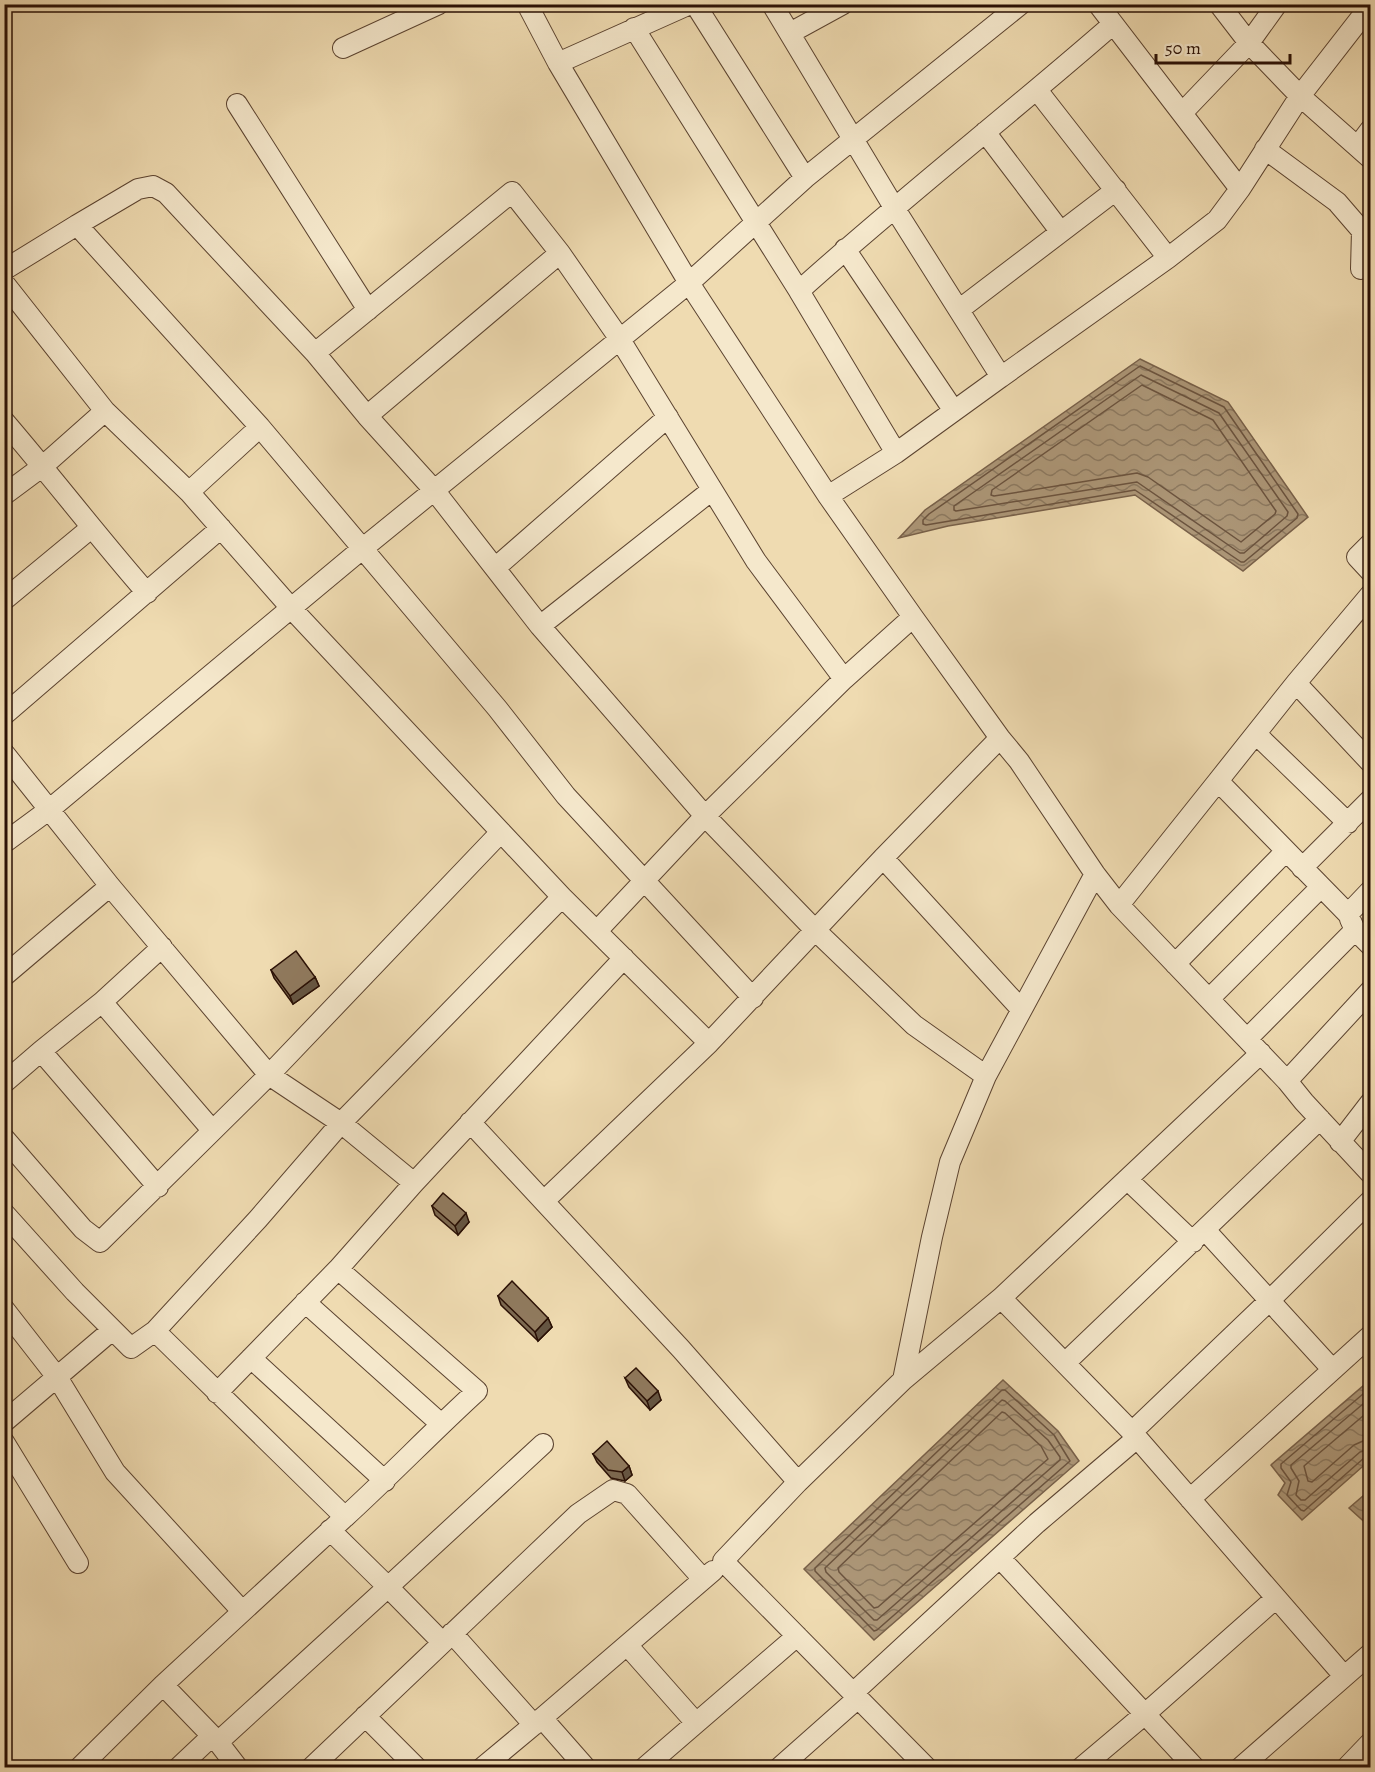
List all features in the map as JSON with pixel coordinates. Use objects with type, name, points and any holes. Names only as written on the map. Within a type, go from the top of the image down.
[{"type":"street","points":[[343,48],[439,4]]},
{"type":"street","points":[[527,4],[558,63],[689,283],[828,496],[913,618],[1019,761],[1095,874],[1119,905],[1261,1053],[1340,1142],[1371,1173]]},
{"type":"street","points":[[558,63],[690,4]]},
{"type":"street","points":[[695,4],[805,178]]},
{"type":"street","points":[[772,4],[895,209],[1001,377]]},
{"type":"street","points":[[790,33],[843,4]]},
{"type":"street","points":[[4,843],[50,809],[362,549],[689,283],[805,178],[1021,4]]},
{"type":"street","points":[[1098,4],[1240,189]]},
{"type":"street","points":[[1219,4],[1249,43],[1300,96],[1364,152],[1371,130]]},
{"type":"street","points":[[1182,113],[1249,43],[1277,4]]},
{"type":"street","points":[[828,496],[897,453],[1168,258],[1217,220],[1240,189],[1300,96],[1371,6]]},
{"type":"street","points":[[799,291],[845,249],[1112,25]]},
{"type":"street","points":[[634,28],[799,291],[897,453]]},
{"type":"street","points":[[1037,90],[1168,258]]},
{"type":"street","points":[[237,104],[368,310]]},
{"type":"street","points":[[985,132],[1060,231]]},
{"type":"street","points":[[1265,149],[1337,202],[1362,231],[1362,269]]},
{"type":"street","points":[[4,270],[138,189],[153,186],[166,193],[315,353],[367,416],[434,490],[540,626],[705,816],[816,931],[914,1025],[986,1076]]},
{"type":"street","points":[[960,309],[1116,190]]},
{"type":"street","points":[[315,353],[512,192],[560,253],[619,338],[756,561],[844,678]]},
{"type":"street","points":[[76,225],[261,427],[497,708],[566,796],[753,998]]},
{"type":"street","points":[[845,249],[954,411]]},
{"type":"street","points":[[367,416],[560,253]]},
{"type":"street","points":[[4,283],[105,411],[189,492],[291,608],[562,897],[709,1043]]},
{"type":"street","points":[[4,495],[43,466],[105,411]]},
{"type":"street","points":[[495,568],[668,417]]},
{"type":"street","points":[[4,421],[147,593]]},
{"type":"street","points":[[189,492],[261,427]]},
{"type":"street","points":[[540,626],[712,490]]},
{"type":"street","points":[[4,600],[91,528]]},
{"type":"street","points":[[4,715],[221,528]]},
{"type":"street","points":[[1371,544],[1357,557],[1371,572]]},
{"type":"street","points":[[1119,905],[1296,683],[1371,595]]},
{"type":"street","points":[[597,931],[705,816],[844,678],[913,618]]},
{"type":"street","points":[[1296,683],[1371,762]]},
{"type":"street","points":[[1256,734],[1348,822]]},
{"type":"street","points":[[544,1201],[709,1043],[1000,738]]},
{"type":"street","points":[[4,753],[110,886],[269,1075],[341,1123],[414,1183]]},
{"type":"street","points":[[1218,781],[1321,887],[1371,945]]},
{"type":"street","points":[[1302,868],[1371,800]]},
{"type":"street","points":[[4,1138],[83,1229],[100,1242],[269,1075],[501,832]]},
{"type":"street","points":[[1175,964],[1286,851]]},
{"type":"street","points":[[884,858],[1021,1009]]},
{"type":"street","points":[[903,1380],[932,1236],[950,1162],[986,1076],[1095,874]]},
{"type":"street","points":[[4,976],[110,886]]},
{"type":"street","points":[[1209,999],[1321,887]]},
{"type":"street","points":[[1247,1039],[1352,922],[1371,891]]},
{"type":"street","points":[[4,1213],[111,1330],[131,1348],[155,1331],[258,1219],[341,1123],[562,897]]},
{"type":"street","points":[[4,1083],[102,1002],[162,947]]},
{"type":"street","points":[[217,1393],[338,1269],[470,1122],[624,958]]},
{"type":"street","points":[[1287,1081],[1371,991]]},
{"type":"street","points":[[102,1002],[212,1130]]},
{"type":"street","points":[[41,1051],[158,1186]]},
{"type":"street","points":[[482,1767],[704,1579],[798,1482],[903,1380],[1001,1298],[1261,1053]]},
{"type":"street","points":[[1340,1142],[1371,1103]]},
{"type":"street","points":[[1065,1363],[1320,1119]]},
{"type":"street","points":[[470,1122],[681,1349],[798,1482]]},
{"type":"street","points":[[1128,1180],[1199,1237],[1269,1301],[1332,1369]]},
{"type":"street","points":[[779,1767],[1037,1523],[1134,1435],[1371,1201]]},
{"type":"street","points":[[80,1767],[163,1685],[385,1481],[477,1391],[338,1269]]},
{"type":"street","points":[[1001,1298],[1134,1435],[1344,1676]]},
{"type":"street","points":[[305,1302],[441,1424]]},
{"type":"street","points":[[4,1309],[57,1377],[115,1472],[242,1611]]},
{"type":"street","points":[[4,1422],[111,1330]]},
{"type":"street","points":[[155,1331],[345,1517]]},
{"type":"street","points":[[1190,1499],[1371,1336]]},
{"type":"street","points":[[251,1358],[385,1481]]},
{"type":"street","points":[[4,1442],[78,1563]]},
{"type":"street","points":[[178,1767],[215,1739],[388,1587],[543,1444]]},
{"type":"street","points":[[311,1767],[578,1514],[612,1490],[627,1494],[704,1579]]},
{"type":"street","points":[[330,1530],[388,1587],[447,1637],[586,1767]]},
{"type":"street","points":[[1000,1558],[1195,1767]]},
{"type":"street","points":[[723,1561],[927,1767]]},
{"type":"street","points":[[1081,1767],[1145,1714],[1276,1598]]},
{"type":"street","points":[[644,1767],[797,1636]]},
{"type":"street","points":[[627,1645],[696,1723]]},
{"type":"street","points":[[1240,1767],[1344,1676],[1367,1662]]},
{"type":"street","points":[[163,1685],[215,1739],[238,1767]]},
{"type":"street","points":[[365,1716],[417,1767]]},
{"type":"street","points":[[1346,1767],[1371,1743]]},
{"type":"water","points":[[1140,359],[1228,402],[1308,517],[1243,571],[1135,495],[948,526],[899,538],[925,510]]},
{"type":"water","points":[[1003,1380],[1058,1431],[1079,1461],[874,1640],[804,1569]]},
{"type":"water","points":[[1370,1380],[1370,1460],[1302,1520],[1278,1495],[1285,1483],[1271,1465]]},
{"type":"water","points":[[1370,1490],[1370,1527],[1349,1508]]},
{"type":"building","points":[[296,951],[315,977],[290,996],[271,970]]},
{"type":"building","points":[[443,1193],[466,1213],[455,1226],[432,1206]]},
{"type":"building","points":[[512,1281],[548,1318],[535,1332],[498,1296]]},
{"type":"building","points":[[636,1368],[658,1391],[647,1401],[625,1378]]},
{"type":"building","points":[[607,1441],[629,1466],[622,1472],[608,1470],[593,1454]]}]
